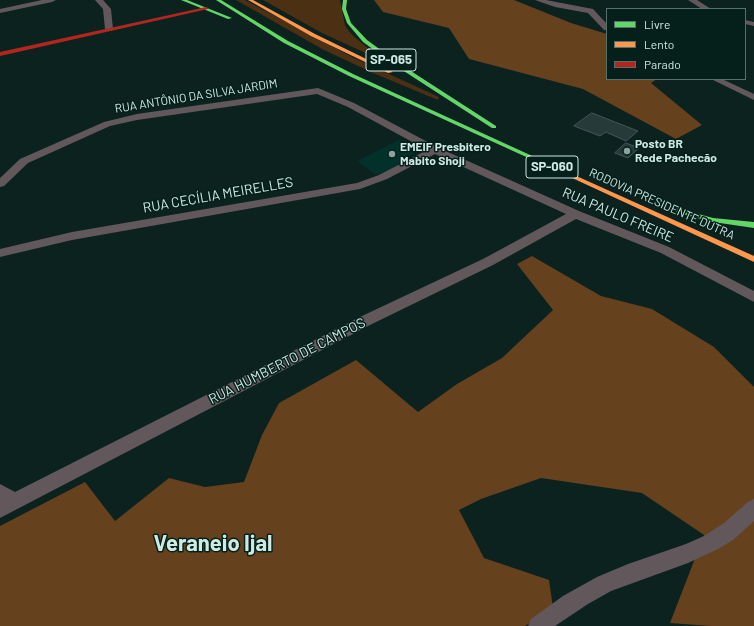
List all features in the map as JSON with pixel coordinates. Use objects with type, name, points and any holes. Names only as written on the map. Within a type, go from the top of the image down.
[{"type":"main road","name":"SP-060","points":[[183,0],[206,8],[351,75]]},
{"type":"main road","points":[[193,0],[206,8]]},
{"type":"main road","name":"RODOVIA PRESIDENTE DUTRA","points":[[218,0],[286,42],[351,75],[754,259]]},
{"type":"main road","name":"RODOVIA PRESIDENTE DUTRA","points":[[229,0],[277,29],[356,69],[652,202]]},
{"type":"main road","points":[[250,0],[343,50],[444,96],[485,123],[505,133]]},
{"type":"main road","name":"SP-065","points":[[345,0],[344,9],[349,23],[365,41],[444,96]]},
{"type":"main road","points":[[0,54],[206,8]]},
{"type":"main road","points":[[551,156],[565,163]]},
{"type":"main road","name":"RODOVIA PRESIDENTE DUTRA","points":[[710,229],[666,207],[699,218],[728,224],[754,225]]},
{"type":"street","points":[[0,11],[52,0]]},
{"type":"street","points":[[98,0],[107,9],[109,29]]},
{"type":"street","points":[[539,0],[555,5],[590,11],[606,27]]},
{"type":"street","points":[[692,0],[705,8]]},
{"type":"street","points":[[717,80],[754,97]]},
{"type":"street","name":"RUA PAULO FREIRE","points":[[318,92],[351,105],[435,150],[575,214],[665,250],[754,297]]},
{"type":"street","name":"RUA ANTÔNIO DA SILVA JARDIM","points":[[0,184],[24,161],[106,124],[137,117],[318,92]]},
{"type":"street","name":"RUA CECÍLIA MEIRELLES","points":[[0,253],[72,236],[360,186],[383,177],[435,150]]},
{"type":"street","name":"RUA HUMBERTO DE CAMPOS","points":[[5,501],[367,320],[488,262],[575,214]]},
{"type":"street","points":[[538,626],[556,612],[593,590],[626,575],[691,552],[722,536],[754,508]]},
{"type":"shaded area","points":[[236,0],[245,0],[352,57],[439,97],[438,100],[373,73],[322,49]]},
{"type":"shaded area","points":[[263,0],[340,0],[345,25],[349,31],[361,42],[396,67],[322,33]]},
{"type":"shaded area","points":[[374,0],[514,0],[571,23],[606,34],[606,80],[656,80],[651,83],[702,125],[676,139],[583,89],[469,59],[449,28],[383,12]]},
{"type":"shaded area","name":"EMEIF Presbitero Mabito Shoji","points":[[399,140],[419,150],[388,171],[376,175],[357,161]]},
{"type":"shaded area","points":[[532,256],[601,296],[652,309],[714,347],[754,387],[754,626],[711,626],[670,623],[704,535],[642,493],[541,478],[481,499],[459,510],[484,558],[549,580],[553,608],[525,626],[0,626],[0,526],[85,482],[115,521],[169,478],[205,487],[244,482],[262,435],[279,403],[356,360],[418,412],[457,384],[502,358],[553,310],[517,264]]},
{"type":"building","points":[[592,113],[638,131],[626,141],[606,132],[600,136],[574,126]]},
{"type":"building","name":"Posto BR Rede Pachecão","points":[[626,143],[639,148],[628,158],[615,153]]},
{"type":"traffic: fast","points":[[183,0],[230,18]]},
{"type":"traffic: fast","points":[[218,0],[286,42],[351,75],[572,176]]},
{"type":"traffic: fast","points":[[345,0],[344,9],[349,23],[365,41],[398,65],[494,127]]},
{"type":"traffic: fast","points":[[673,209],[713,220],[754,225]]},
{"type":"traffic: slow","points":[[250,0],[313,35],[390,72]]},
{"type":"traffic: slow","points":[[572,176],[754,259]]},
{"type":"traffic: jam","points":[[0,54],[206,8]]},
{"type":"place","name":"Posto BR Rede Pachecão","points":[[627,151]]},
{"type":"place","name":"EMEIF Presbitero Mabito Shoji","points":[[392,154]]},
{"type":"district","name":"Veraneio Ijal","points":[[213,544]]}]
